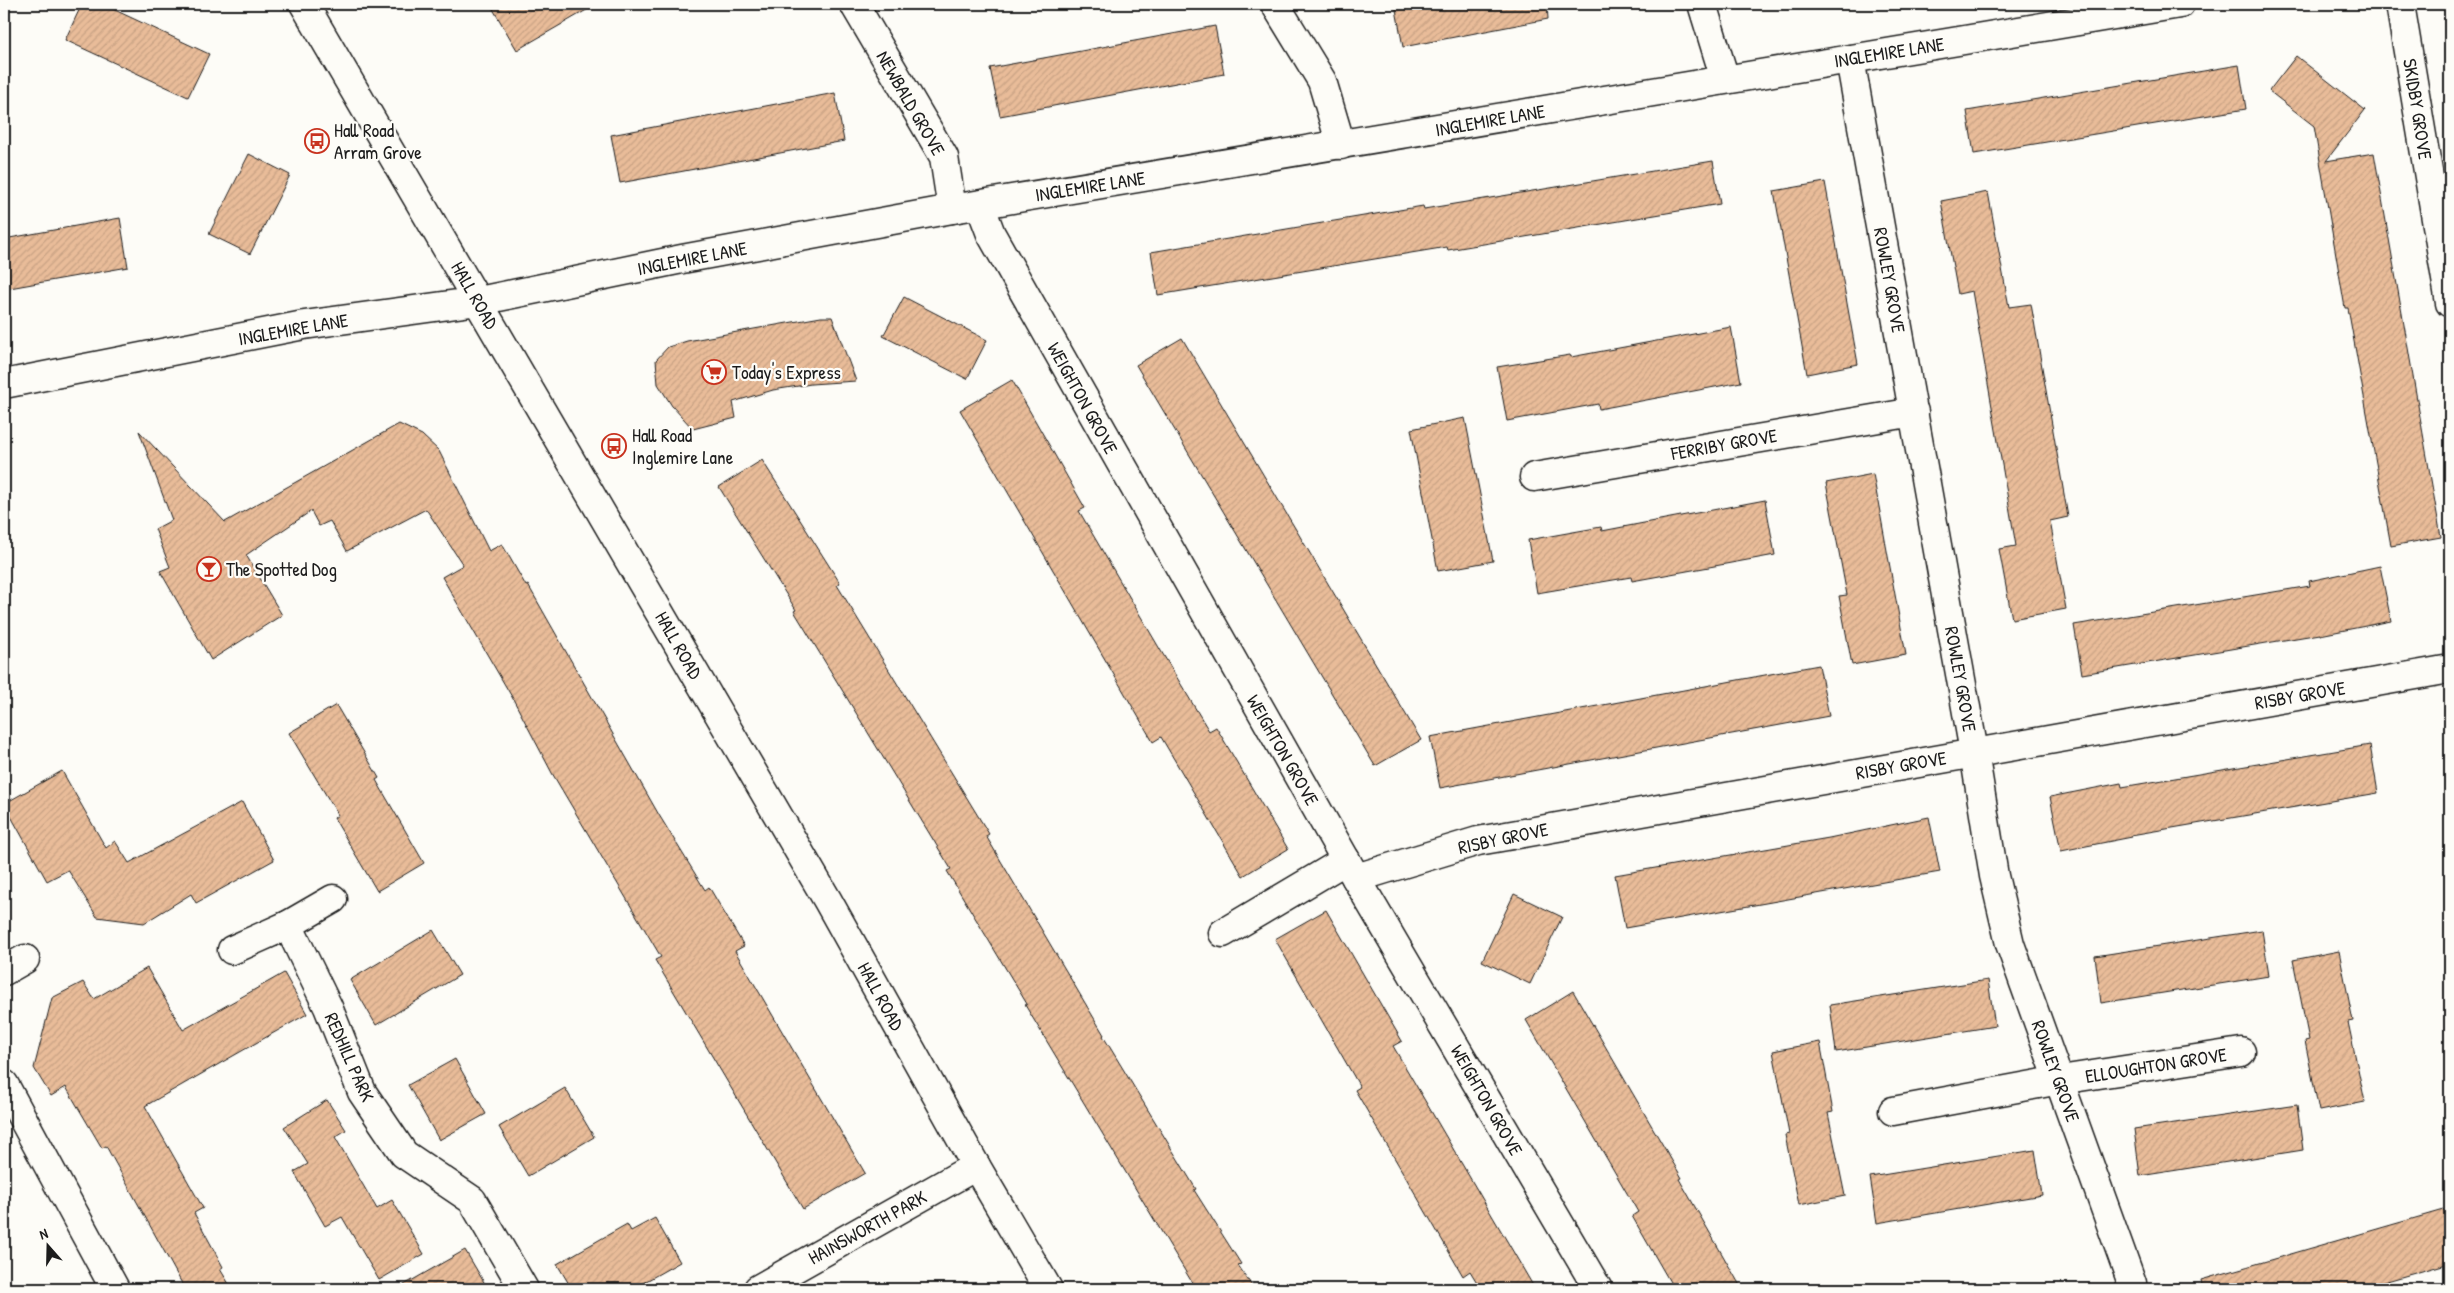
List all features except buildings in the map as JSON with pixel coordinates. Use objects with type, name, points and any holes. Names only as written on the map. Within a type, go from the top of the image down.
[{"type":"street","name":"HALL ROAD","points":[[304,4],[828,901],[976,1166],[1048,1289]]},
{"type":"street","name":"NEWBALD GROVE","points":[[854,4],[944,157],[952,209]]},
{"type":"street","points":[[1276,4],[1322,81],[1341,145]]},
{"type":"street","points":[[1702,4],[1725,79]]},
{"type":"street","name":"INGLEMIRE LANE","points":[[4,384],[304,325],[479,302],[682,259],[952,209],[2180,4]]},
{"type":"street","name":"SKIDBY GROVE","points":[[2400,4],[2450,303]]},
{"type":"street","name":"ROWLEY GROVE","points":[[1850,59],[1974,752],[1994,876],[2010,944],[2132,1283]]},
{"type":"street","name":"WEIGHTON GROVE","points":[[980,205],[991,234],[1351,869],[1598,1289]]},
{"type":"street","name":"FERRIBY GROVE","points":[[1534,476],[1914,412]]},
{"type":"street","name":"RISBY GROVE","points":[[1223,933],[1351,869],[1478,841],[2450,669]]},
{"type":"street","points":[[232,950],[288,925],[333,899]]},
{"type":"street","name":"REDHILL PARK","points":[[288,925],[328,1007],[362,1092],[404,1154],[472,1200],[524,1289]]},
{"type":"street","name":"ELLOUGHTON GROVE","points":[[1893,1111],[2060,1080],[2241,1052]]},
{"type":"street","points":[[4,1084],[115,1289]]},
{"type":"street","name":"HAINSWORTH PARK","points":[[758,1289],[976,1166]]},
{"type":"place","name":"Hall Road Arram Grove","points":[[317,141]]},
{"type":"place","name":"Today's Express","points":[[714,372]]},
{"type":"place","name":"Hall Road Inglemire Lane","points":[[614,446]]},
{"type":"place","name":"The Spotted Dog","points":[[209,569]]}]
